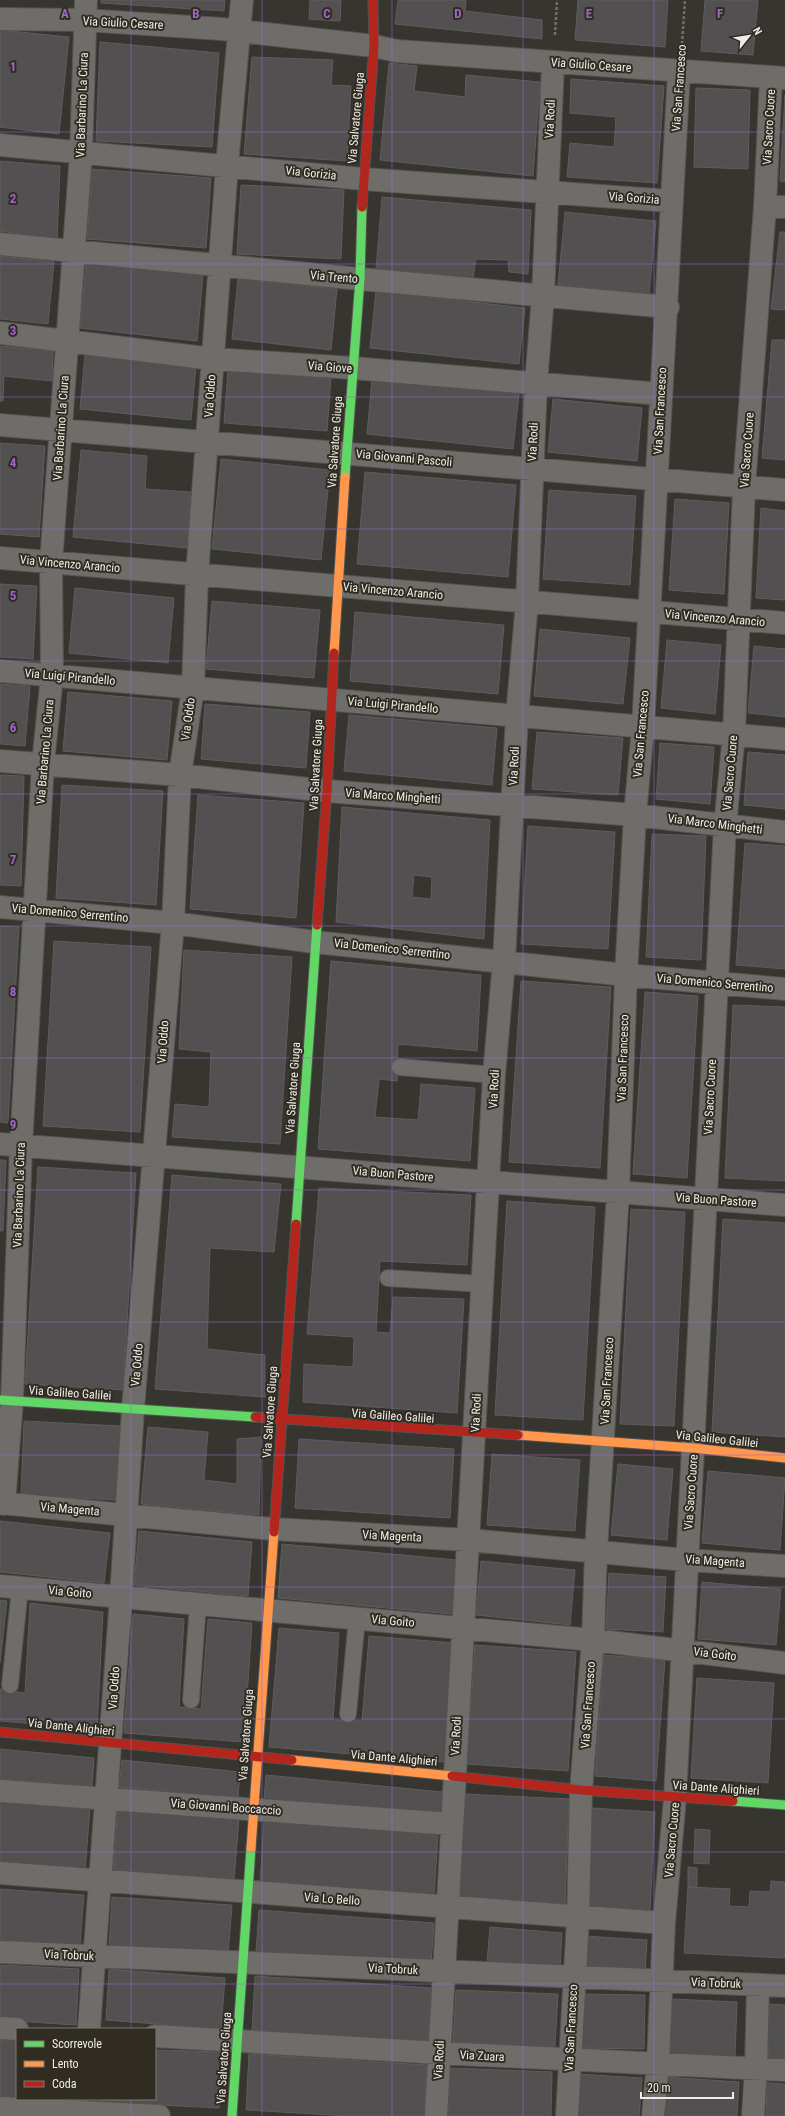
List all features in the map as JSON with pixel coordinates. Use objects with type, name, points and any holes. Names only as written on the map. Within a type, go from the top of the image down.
[{"type":"street","name":"Via Oddo","points":[[89,2028],[127,1514],[133,1409],[173,923],[180,775],[193,688],[197,575],[221,266],[227,165],[237,56],[231,31],[242,0]]},
{"type":"street","name":"Via Salvatore Giuga","points":[[232,2116],[267,1610],[327,790],[337,586],[352,368],[360,279],[363,178],[373,54],[374,0]]},
{"type":"street","name":"Via Giulio Cesare","points":[[0,19],[85,10],[231,31],[373,54],[397,51],[778,78]]},
{"type":"street","name":"Via Barbarino La Ciura","points":[[2,1504],[6,1400],[11,1145],[34,910],[43,764],[52,675],[51,563],[62,430],[81,153],[85,10]]},
{"type":"street","name":"Via Rodi","points":[[436,2116],[451,1824],[469,1540],[494,1075],[504,961],[517,716],[526,602],[536,383],[543,296],[553,62]]},
{"type":"street","name":"Via San Francesco","points":[[567,2116],[578,1918],[581,1790],[593,1640],[596,1551],[618,1192],[626,975],[635,815],[643,727],[650,612],[661,394],[668,306],[671,201],[679,72]]},
{"type":"street","name":"Via Sacro Cuore","points":[[653,2116],[658,2063],[664,1923],[675,1798],[704,1199],[725,826],[734,734],[740,620],[744,487],[775,206],[778,78]]},
{"type":"street","name":"Via Gorizia","points":[[0,145],[363,178],[671,201]]},
{"type":"street","name":"Via Trento","points":[[0,244],[543,296],[668,306]]},
{"type":"street","name":"Via Giove","points":[[0,333],[213,359],[352,368],[661,394]]},
{"type":"street","name":"Via Giovanni Pascoli","points":[[0,425],[785,490]]},
{"type":"street","name":"Via Vincenzo Arancio","points":[[0,558],[785,623]]},
{"type":"street","name":"Via Luigi Pirandello","points":[[0,671],[785,739]]},
{"type":"street","name":"Via Marco Minghetti","points":[[0,761],[180,775],[327,790],[635,815],[785,832]]},
{"type":"street","name":"Via Domenico Serrentino","points":[[0,907],[173,923],[315,942],[626,975],[785,989]]},
{"type":"street","name":"Via Buon Pastore","points":[[11,1145],[299,1166],[785,1205]]},
{"type":"street","name":"Via Galileo Galilei","points":[[6,1400],[603,1441],[693,1448],[785,1458]]},
{"type":"street","name":"Via Magenta","points":[[2,1504],[127,1514],[273,1529],[469,1540],[686,1560],[785,1566]]},
{"type":"street","name":"Via Goito","points":[[10,1587],[593,1640],[785,1663]]},
{"type":"street","name":"Via Dante Alighieri","points":[[0,1732],[110,1744],[454,1776],[581,1790],[675,1798],[785,1804]]},
{"type":"street","name":"Via Giovanni Boccaccio","points":[[0,1791],[451,1824]]},
{"type":"street","name":"Via Lo Bello","points":[[0,1873],[578,1918],[664,1923]]},
{"type":"street","name":"Via Tobruk","points":[[0,1952],[785,1986]]},
{"type":"street","points":[[753,2116],[758,1985]]},
{"type":"street","points":[[0,2028],[16,2029]]},
{"type":"street","name":"Via Zuara","points":[[156,2036],[569,2060],[785,2070]]},
{"type":"street","points":[[0,2108],[83,2109],[159,2116]]},
{"type":"lane","points":[[400,1067],[494,1075]]},
{"type":"lane","points":[[388,1278],[482,1284]]},
{"type":"lane","points":[[10,1587],[10,1685]]},
{"type":"lane","points":[[191,1700],[198,1604]]},
{"type":"lane","points":[[348,1714],[357,1618]]},
{"type":"path","points":[[553,62],[557,0]]},
{"type":"path","name":"Via San Francesco","points":[[679,72],[685,0]]},
{"type":"building","points":[[101,0],[225,0],[224,11],[101,3]]},
{"type":"building","points":[[310,0],[341,0],[340,21],[309,19]]},
{"type":"building","points":[[398,0],[466,0],[465,11],[542,20],[542,39],[395,24]]},
{"type":"building","points":[[578,0],[668,0],[665,47],[575,40]]},
{"type":"building","points":[[705,0],[758,0],[753,55],[701,51]]},
{"type":"building","points":[[0,30],[69,37],[59,134],[0,127]]},
{"type":"building","points":[[100,42],[219,53],[212,147],[96,141]]},
{"type":"building","points":[[252,57],[333,60],[331,85],[351,86],[347,161],[244,154]]},
{"type":"building","points":[[389,63],[417,66],[414,91],[465,97],[466,75],[540,82],[533,176],[380,160]]},
{"type":"building","points":[[571,79],[664,86],[657,183],[567,177],[570,143],[614,147],[616,117],[570,113]]},
{"type":"building","points":[[696,88],[750,90],[748,169],[694,167]]},
{"type":"building","points":[[785,95],[785,182],[780,181]]},
{"type":"building","points":[[0,161],[60,166],[57,239],[0,231]]},
{"type":"building","points":[[92,169],[211,178],[206,248],[87,239]]},
{"type":"building","points":[[241,185],[344,190],[341,259],[237,254]]},
{"type":"building","points":[[382,197],[531,210],[528,274],[509,272],[508,260],[476,259],[473,278],[376,269]]},
{"type":"building","points":[[565,212],[656,221],[649,294],[558,285]]},
{"type":"building","points":[[780,232],[785,232],[785,310],[771,309]]},
{"type":"building","points":[[0,256],[54,262],[48,324],[0,319]]},
{"type":"building","points":[[86,262],[203,275],[197,341],[80,328]]},
{"type":"building","points":[[238,279],[337,289],[331,350],[232,339]]},
{"type":"building","points":[[376,291],[525,308],[519,364],[370,348]]},
{"type":"building","points":[[772,340],[785,340],[785,460],[762,458]]},
{"type":"building","points":[[0,346],[53,351],[52,381],[4,376],[3,401],[0,401]]},
{"type":"building","points":[[85,355],[196,366],[191,420],[80,409]]},
{"type":"building","points":[[228,370],[331,377],[327,431],[224,423]]},
{"type":"building","points":[[372,379],[519,394],[513,449],[367,434]]},
{"type":"building","points":[[553,399],[642,408],[637,461],[548,452]]},
{"type":"building","points":[[0,443],[45,446],[39,537],[0,534]]},
{"type":"building","points":[[81,450],[147,456],[145,489],[191,492],[187,548],[73,537]]},
{"type":"building","points":[[221,459],[330,470],[321,560],[212,549]]},
{"type":"building","points":[[365,472],[516,485],[508,577],[357,564]]},
{"type":"building","points":[[549,490],[636,496],[630,585],[543,579]]},
{"type":"building","points":[[675,499],[729,503],[724,594],[669,590]]},
{"type":"building","points":[[761,508],[785,511],[785,600],[756,598]]},
{"type":"building","points":[[0,584],[37,586],[33,659],[0,657]]},
{"type":"building","points":[[75,588],[174,598],[168,663],[69,653]]},
{"type":"building","points":[[212,601],[320,610],[314,678],[206,669]]},
{"type":"building","points":[[355,612],[504,625],[498,694],[350,681]]},
{"type":"building","points":[[540,629],[630,638],[623,704],[534,696]]},
{"type":"building","points":[[667,640],[721,645],[715,714],[661,708]]},
{"type":"building","points":[[754,646],[785,649],[785,717],[748,713]]},
{"type":"building","points":[[0,684],[30,686],[25,746],[0,744]]},
{"type":"building","points":[[68,692],[172,701],[167,760],[63,751]]},
{"type":"building","points":[[205,704],[310,712],[306,768],[201,759]]},
{"type":"building","points":[[349,715],[497,728],[492,785],[344,771]]},
{"type":"building","points":[[537,732],[623,738],[618,795],[532,789]]},
{"type":"building","points":[[660,743],[714,747],[710,804],[656,799]]},
{"type":"building","points":[[748,752],[785,755],[785,809],[744,805]]},
{"type":"building","points":[[0,775],[24,776],[21,886],[0,885]]},
{"type":"building","points":[[62,785],[163,791],[156,905],[56,898]]},
{"type":"building","points":[[198,795],[304,803],[296,918],[190,909]]},
{"type":"building","points":[[342,807],[490,820],[484,939],[336,922]],"holes":[[[414,875],[432,877],[431,899],[412,897]]]},
{"type":"building","points":[[528,826],[615,832],[608,949],[521,944]]},
{"type":"building","points":[[652,834],[706,836],[701,960],[646,957]]},
{"type":"building","points":[[745,843],[785,846],[785,969],[736,965]]},
{"type":"building","points":[[0,926],[19,927],[8,1123],[0,1122]]},
{"type":"building","points":[[54,941],[151,947],[140,1132],[43,1126]]},
{"type":"building","points":[[184,950],[292,957],[280,1144],[172,1137],[175,1104],[209,1107],[211,1052],[179,1049]]},
{"type":"building","points":[[331,961],[481,975],[477,1051],[398,1044],[397,1081],[379,1079],[375,1117],[418,1120],[421,1084],[475,1088],[470,1161],[318,1149]]},
{"type":"building","points":[[521,981],[611,987],[600,1168],[509,1162]]},
{"type":"building","points":[[645,992],[698,996],[687,1178],[633,1174]]},
{"type":"building","points":[[733,1005],[785,1007],[785,1181],[725,1178]]},
{"type":"building","points":[[0,1160],[6,1160],[3,1231],[0,1231]]},
{"type":"building","points":[[38,1167],[136,1173],[123,1390],[25,1384]]},
{"type":"building","points":[[172,1175],[281,1184],[274,1252],[210,1248],[207,1349],[265,1355],[265,1397],[155,1389]]},
{"type":"building","points":[[319,1188],[471,1195],[467,1265],[380,1261],[376,1332],[390,1333],[393,1297],[464,1299],[457,1413],[303,1402],[304,1364],[353,1367],[354,1337],[307,1334]]},
{"type":"building","points":[[507,1201],[595,1207],[583,1420],[495,1415]]},
{"type":"building","points":[[631,1209],[685,1212],[674,1426],[620,1424]]},
{"type":"building","points":[[723,1219],[785,1223],[785,1437],[712,1432]]},
{"type":"building","points":[[24,1421],[120,1426],[117,1500],[21,1495]]},
{"type":"building","points":[[148,1427],[208,1432],[204,1480],[237,1484],[237,1439],[261,1437],[259,1515],[141,1504]]},
{"type":"building","points":[[299,1439],[454,1449],[450,1518],[295,1508]]},
{"type":"building","points":[[492,1454],[580,1460],[575,1531],[487,1525]]},
{"type":"building","points":[[618,1464],[673,1469],[667,1540],[611,1535]]},
{"type":"building","points":[[708,1471],[785,1478],[780,1550],[702,1543]]},
{"type":"building","points":[[0,1521],[110,1533],[104,1583],[0,1572]]},
{"type":"building","points":[[139,1531],[252,1542],[248,1596],[134,1585]]},
{"type":"building","points":[[282,1544],[457,1560],[452,1614],[278,1598]]},
{"type":"building","points":[[481,1561],[575,1570],[570,1625],[476,1615]]},
{"type":"building","points":[[609,1573],[666,1577],[663,1632],[606,1629]]},
{"type":"building","points":[[702,1582],[781,1589],[776,1645],[698,1639]]},
{"type":"building","points":[[0,1600],[7,1601],[0,1663]]},
{"type":"building","points":[[30,1603],[103,1612],[97,1729],[0,1721],[0,1689],[25,1693]]},
{"type":"building","points":[[133,1614],[184,1619],[179,1707],[201,1709],[208,1619],[252,1623],[244,1742],[124,1733]]},
{"type":"building","points":[[279,1628],[339,1633],[333,1720],[362,1721],[369,1636],[455,1643],[445,1762],[269,1747]]},
{"type":"building","points":[[475,1645],[576,1652],[568,1771],[467,1764]]},
{"type":"building","points":[[604,1655],[665,1660],[656,1781],[595,1776]]},
{"type":"building","points":[[697,1678],[774,1683],[768,1783],[691,1778]]},
{"type":"building","points":[[0,1749],[94,1758],[92,1786],[0,1779]]},
{"type":"building","points":[[122,1760],[240,1772],[238,1798],[119,1787]]},
{"type":"building","points":[[266,1775],[443,1792],[441,1817],[264,1800]]},
{"type":"building","points":[[464,1794],[569,1799],[565,1905],[460,1901]]},
{"type":"building","points":[[0,1801],[90,1808],[85,1871],[0,1865]]},
{"type":"building","points":[[592,1808],[655,1812],[650,1911],[586,1907]]},
{"type":"building","points":[[118,1809],[239,1819],[234,1880],[113,1870]]},
{"type":"building","points":[[264,1821],[438,1834],[434,1897],[260,1884]]},
{"type":"building","points":[[695,1829],[710,1830],[709,1864],[694,1863]]},
{"type":"building","points":[[688,1867],[697,1868],[697,1888],[688,1887]]},
{"type":"building","points":[[771,1881],[785,1882],[785,1958],[684,1953],[688,1887],[730,1889],[729,1906],[749,1907],[750,1891],[770,1892]]},
{"type":"building","points":[[0,1889],[84,1895],[80,1945],[0,1940]]},
{"type":"building","points":[[112,1897],[232,1905],[228,1954],[109,1946]]},
{"type":"building","points":[[259,1910],[434,1923],[431,1965],[256,1951]]},
{"type":"building","points":[[490,1927],[562,1933],[560,1969],[487,1963]]},
{"type":"building","points":[[585,1936],[647,1940],[645,1974],[583,1970]]},
{"type":"building","points":[[0,1965],[79,1969],[76,2025],[0,2020]]},
{"type":"building","points":[[109,1969],[225,1978],[221,2029],[106,2020]]},
{"type":"building","points":[[255,1976],[431,1988],[428,2042],[252,2030]]},
{"type":"building","points":[[456,1990],[558,1994],[555,2047],[453,2042]]},
{"type":"building","points":[[582,1994],[645,1995],[644,2049],[582,2048]]},
{"type":"building","points":[[671,1999],[737,2002],[735,2057],[668,2054]]},
{"type":"building","points":[[769,2004],[785,2005],[785,2060],[768,2059]]},
{"type":"building","points":[[0,2040],[16,2041],[16,2100],[72,2100],[72,2103],[0,2100]]},
{"type":"building","points":[[156,2050],[222,2052],[219,2108],[100,2102],[100,2100],[156,2100]]},
{"type":"building","points":[[249,2054],[427,2065],[424,2116],[348,2116],[246,2110]]},
{"type":"building","points":[[450,2068],[552,2072],[551,2116],[448,2116]]},
{"type":"building","points":[[578,2074],[642,2078],[639,2116],[575,2116]]},
{"type":"building","points":[[665,2077],[739,2082],[737,2116],[663,2116]]},
{"type":"building","points":[[767,2083],[785,2084],[785,2116],[766,2116]]},
{"type":"traffic: fast","points":[[345,477],[360,279],[362,207]]},
{"type":"traffic: fast","points":[[296,1224],[317,925]]},
{"type":"traffic: fast","points":[[0,1400],[255,1417]]},
{"type":"traffic: fast","points":[[733,1801],[785,1805]]},
{"type":"traffic: fast","points":[[232,2116],[251,1848]]},
{"type":"traffic: slow","points":[[334,653],[345,477]]},
{"type":"traffic: slow","points":[[518,1435],[693,1448],[785,1458]]},
{"type":"traffic: slow","points":[[251,1848],[274,1532]]},
{"type":"traffic: slow","points":[[292,1760],[452,1776]]},
{"type":"traffic: jam","points":[[362,207],[374,46],[373,0]]},
{"type":"traffic: jam","points":[[317,925],[327,791],[334,653]]},
{"type":"traffic: jam","points":[[274,1532],[296,1224]]},
{"type":"traffic: jam","points":[[255,1417],[518,1435]]},
{"type":"traffic: jam","points":[[0,1732],[292,1760]]},
{"type":"traffic: jam","points":[[452,1776],[581,1790],[733,1801]]}]
